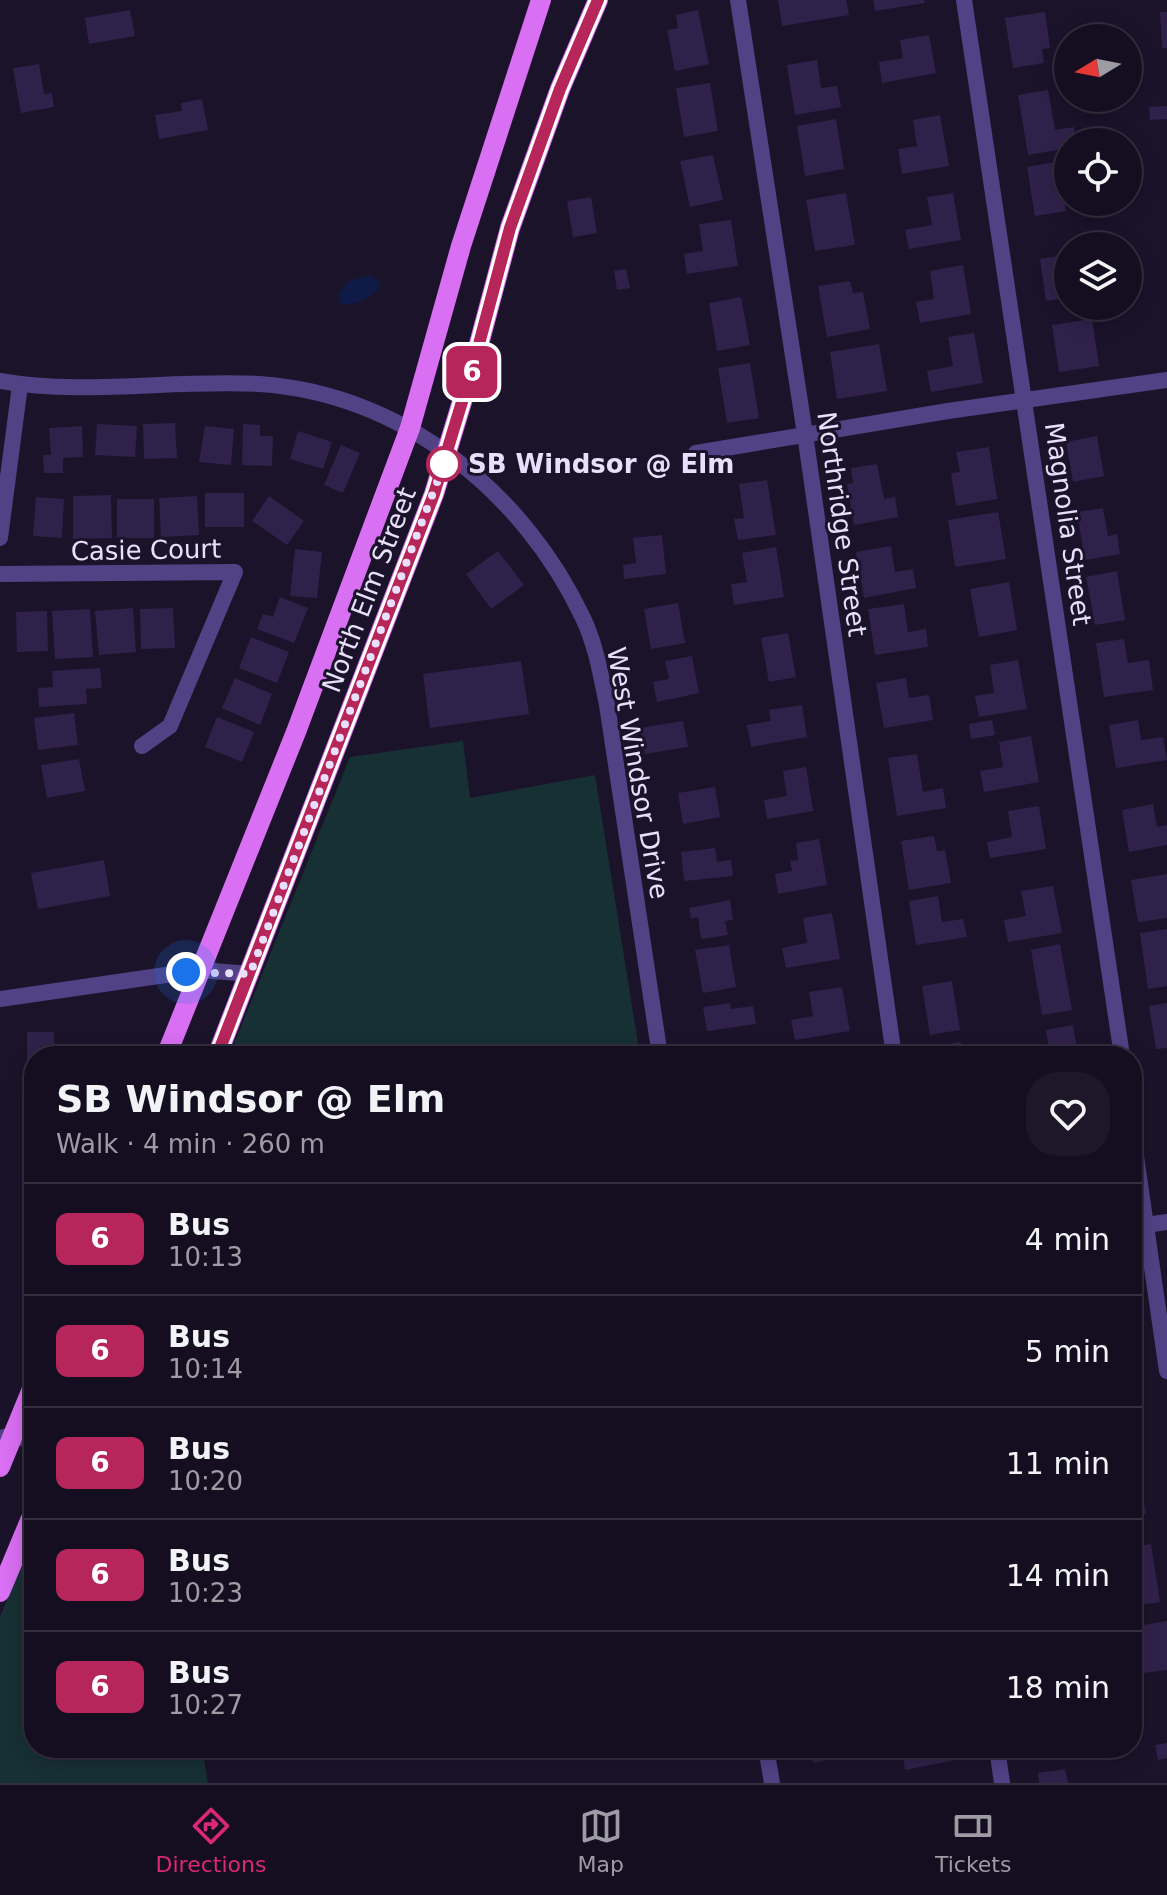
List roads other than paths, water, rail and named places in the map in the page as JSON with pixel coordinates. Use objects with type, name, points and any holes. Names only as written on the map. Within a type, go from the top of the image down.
[{"type":"main road","name":"North Elm Street","points":[[170,1046],[296,732],[410,428],[465,234],[541,0]]},
{"type":"main road","name":"North Elm Street","points":[[221,1046],[448,453],[510,228],[560,89],[598,0]]},
{"type":"main road","points":[[0,1467],[6,1436],[24,1403]]},
{"type":"main road","points":[[0,1592],[24,1535]]},
{"type":"street","name":"Northridge Street","points":[[738,0],[805,434],[893,1046]]},
{"type":"street","name":"Magnolia Street","points":[[964,0],[1027,402],[1121,1046]]},
{"type":"street","points":[[696,453],[1167,380]]},
{"type":"street","points":[[0,381],[20,385],[0,538]]},
{"type":"street","name":"West Windsor Drive","points":[[20,385],[261,384],[303,390],[345,402],[410,428],[448,453],[502,499],[529,533],[583,619],[607,705],[658,1046]]},
{"type":"street","name":"Casie Court","points":[[0,574],[235,572],[170,726],[142,746]]},
{"type":"street","points":[[0,999],[200,970],[250,974]]},
{"type":"street","points":[[1142,1225],[1167,1222]]},
{"type":"street","points":[[1142,1246],[1167,1371]]},
{"type":"street","points":[[768,1758],[772,1783]]},
{"type":"street","points":[[998,1758],[1002,1783]]},
{"type":"water","points":[[369,275],[380,282],[380,287],[362,300],[341,304],[338,296],[346,282]]},
{"type":"place","name":"SB Windsor @ Elm","points":[[444,464]]}]
